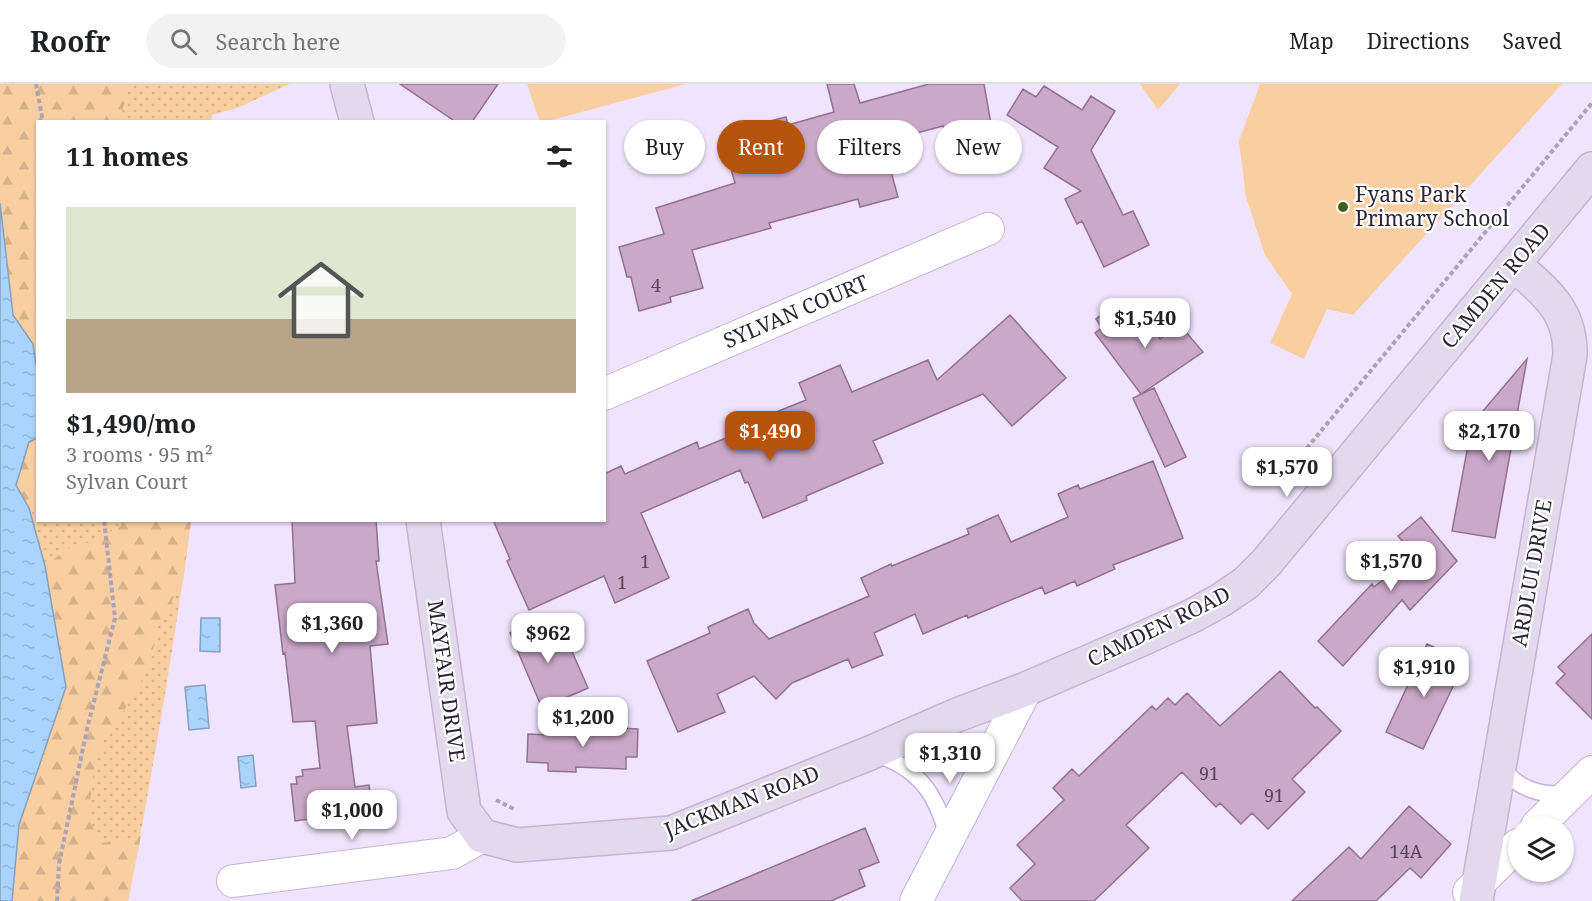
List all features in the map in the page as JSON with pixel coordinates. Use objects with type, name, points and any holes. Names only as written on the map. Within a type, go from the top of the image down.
[{"type":"street","points":[[347,84],[356,120]]},
{"type":"street","name":"CAMDEN ROAD","points":[[1026,688],[1192,616],[1246,583],[1266,563],[1592,169]]},
{"type":"street","name":"SYLVAN COURT","points":[[606,393],[988,230]]},
{"type":"street","name":"ARDLUI DRIVE","points":[[1472,895],[1500,762],[1570,355],[1569,335],[1559,310],[1546,294],[1514,264]]},
{"type":"street","name":"MAYFAIR DRIVE","points":[[423,522],[464,811],[483,837]]},
{"type":"street","points":[[916,901],[1026,688]]},
{"type":"street","name":"JACKMAN ROAD","points":[[483,837],[517,845],[670,833],[1026,688]]},
{"type":"street","points":[[1547,816],[1582,782]]},
{"type":"street","points":[[233,881],[452,854],[483,837]]},
{"type":"street","points":[[1472,895],[1508,856]]},
{"type":"lane","points":[[870,753],[904,767],[922,782],[938,806],[948,841]]},
{"type":"lane","points":[[1500,762],[1515,780],[1536,792],[1557,794],[1582,782]]},
{"type":"path","points":[[36,84],[43,120]]},
{"type":"path","points":[[1300,475],[1307,448],[1592,103]]},
{"type":"path","points":[[57,901],[59,864],[87,729],[115,618],[105,522]]},
{"type":"path","points":[[495,799],[521,813]]},
{"type":"green space","points":[[0,84],[290,84],[237,108],[212,115],[211,120],[36,120],[36,364],[0,203]]},
{"type":"green space","points":[[0,84],[130,84],[119,120],[36,120],[36,364],[33,344],[13,315],[0,203]]},
{"type":"green space","points":[[527,84],[686,84],[552,120],[539,120]]},
{"type":"green space","points":[[1140,84],[1180,84],[1158,110]]},
{"type":"green space","points":[[1260,84],[1562,84],[1353,315],[1327,309],[1304,359],[1270,343],[1292,294],[1265,255],[1246,197],[1239,141]]},
{"type":"green space","points":[[36,438],[36,510],[29,508],[16,485],[29,442]]},
{"type":"green space","points":[[36,440],[36,522],[191,522],[162,711],[128,901],[12,901],[66,687],[45,566],[29,508],[16,485]]},
{"type":"green space","points":[[121,522],[191,522],[183,582],[159,622],[149,668],[123,712],[102,741],[92,781],[89,821],[102,843],[141,836],[128,901],[12,901],[19,825],[66,687],[45,566],[67,549],[88,543],[121,526]]},
{"type":"water","points":[[0,203],[13,315],[33,344],[36,364],[36,438],[29,442],[16,485],[29,508],[45,566],[66,687],[19,825],[12,901],[0,901]]},
{"type":"water","points":[[201,618],[220,618],[220,652],[200,651]]},
{"type":"water","points":[[205,685],[209,728],[189,730],[185,687]]},
{"type":"water","points":[[253,755],[256,786],[241,788],[238,757]]},
{"type":"building","points":[[400,84],[498,84],[473,120],[453,120]]},
{"type":"building","points":[[827,84],[854,84],[860,103],[929,84],[984,84],[990,120],[935,120],[935,128],[923,131],[923,120],[817,120],[817,174],[892,174],[898,197],[860,207],[858,199],[769,223],[771,228],[692,250],[703,288],[670,297],[671,302],[639,311],[631,277],[627,277],[619,247],[664,234],[656,208],[735,183],[732,174],[805,174],[805,120],[834,112]]},
{"type":"building","points":[[1044,86],[1082,110],[1091,96],[1115,111],[1091,150],[1123,215],[1133,211],[1149,245],[1104,267],[1082,221],[1077,224],[1065,199],[1081,191],[1044,168],[1058,147],[1022,124],[1022,120],[1015,120],[1007,115],[1023,89],[1036,97]]},
{"type":"building","points":[[1116,304],[1134,330],[1148,321],[1160,339],[1179,324],[1203,352],[1141,394],[1095,333],[1102,328],[1096,319]]},
{"type":"building","points":[[1010,315],[1066,378],[1012,426],[983,394],[873,441],[883,463],[806,496],[807,500],[763,518],[748,482],[745,483],[740,470],[641,513],[669,578],[615,603],[604,576],[529,610],[507,561],[510,559],[494,522],[606,522],[606,473],[621,466],[625,474],[697,442],[699,449],[753,427],[751,422],[806,400],[799,383],[840,365],[852,392],[928,360],[937,380]]},
{"type":"building","points":[[1527,359],[1495,538],[1452,531],[1472,424]]},
{"type":"building","points":[[1154,388],[1186,457],[1165,467],[1133,398]]},
{"type":"building","points":[[1153,461],[1183,538],[1113,565],[1115,569],[1077,586],[1075,581],[1045,594],[1042,587],[923,634],[915,614],[874,633],[883,655],[852,668],[848,659],[792,683],[776,699],[754,676],[717,694],[725,712],[678,732],[647,661],[710,633],[708,627],[748,609],[754,623],[769,639],[869,596],[861,578],[891,564],[892,566],[969,534],[967,529],[998,515],[1011,542],[1068,517],[1058,494],[1078,485],[1080,489]]},
{"type":"building","points":[[1421,517],[1457,561],[1410,610],[1402,600],[1343,666],[1318,641],[1372,584],[1374,587],[1414,555],[1398,536]]},
{"type":"building","points":[[292,522],[376,522],[379,561],[376,561],[388,644],[370,646],[377,723],[347,726],[355,787],[369,785],[372,811],[295,821],[291,784],[297,784],[296,777],[303,776],[302,770],[320,768],[315,721],[293,722],[285,653],[283,654],[275,585],[295,583]]},
{"type":"building","points":[[544,619],[559,652],[570,647],[588,688],[542,708],[510,633]]},
{"type":"building","points":[[1592,634],[1592,719],[1556,683],[1565,674],[1558,667]]},
{"type":"building","points":[[1427,644],[1440,650],[1461,670],[1423,749],[1386,732]]},
{"type":"building","points":[[1280,671],[1315,708],[1317,707],[1341,731],[1292,779],[1305,792],[1268,829],[1252,813],[1241,824],[1220,803],[1216,807],[1182,772],[1126,825],[1149,848],[1094,901],[1022,901],[1010,888],[1035,864],[1017,845],[1064,800],[1053,788],[1072,769],[1079,776],[1152,706],[1156,710],[1168,698],[1175,705],[1187,693],[1220,726]]},
{"type":"building","points":[[548,724],[638,729],[637,757],[626,757],[626,769],[576,767],[576,772],[548,771],[548,763],[527,762],[528,734],[553,735]]},
{"type":"building","points":[[1409,806],[1451,844],[1421,878],[1410,868],[1376,901],[1292,901],[1349,847],[1361,859]]},
{"type":"building","points":[[865,828],[879,862],[859,870],[865,886],[831,901],[691,901]]},
{"type":"place","name":"Fyans Park Primary School","points":[[1343,207]]}]
